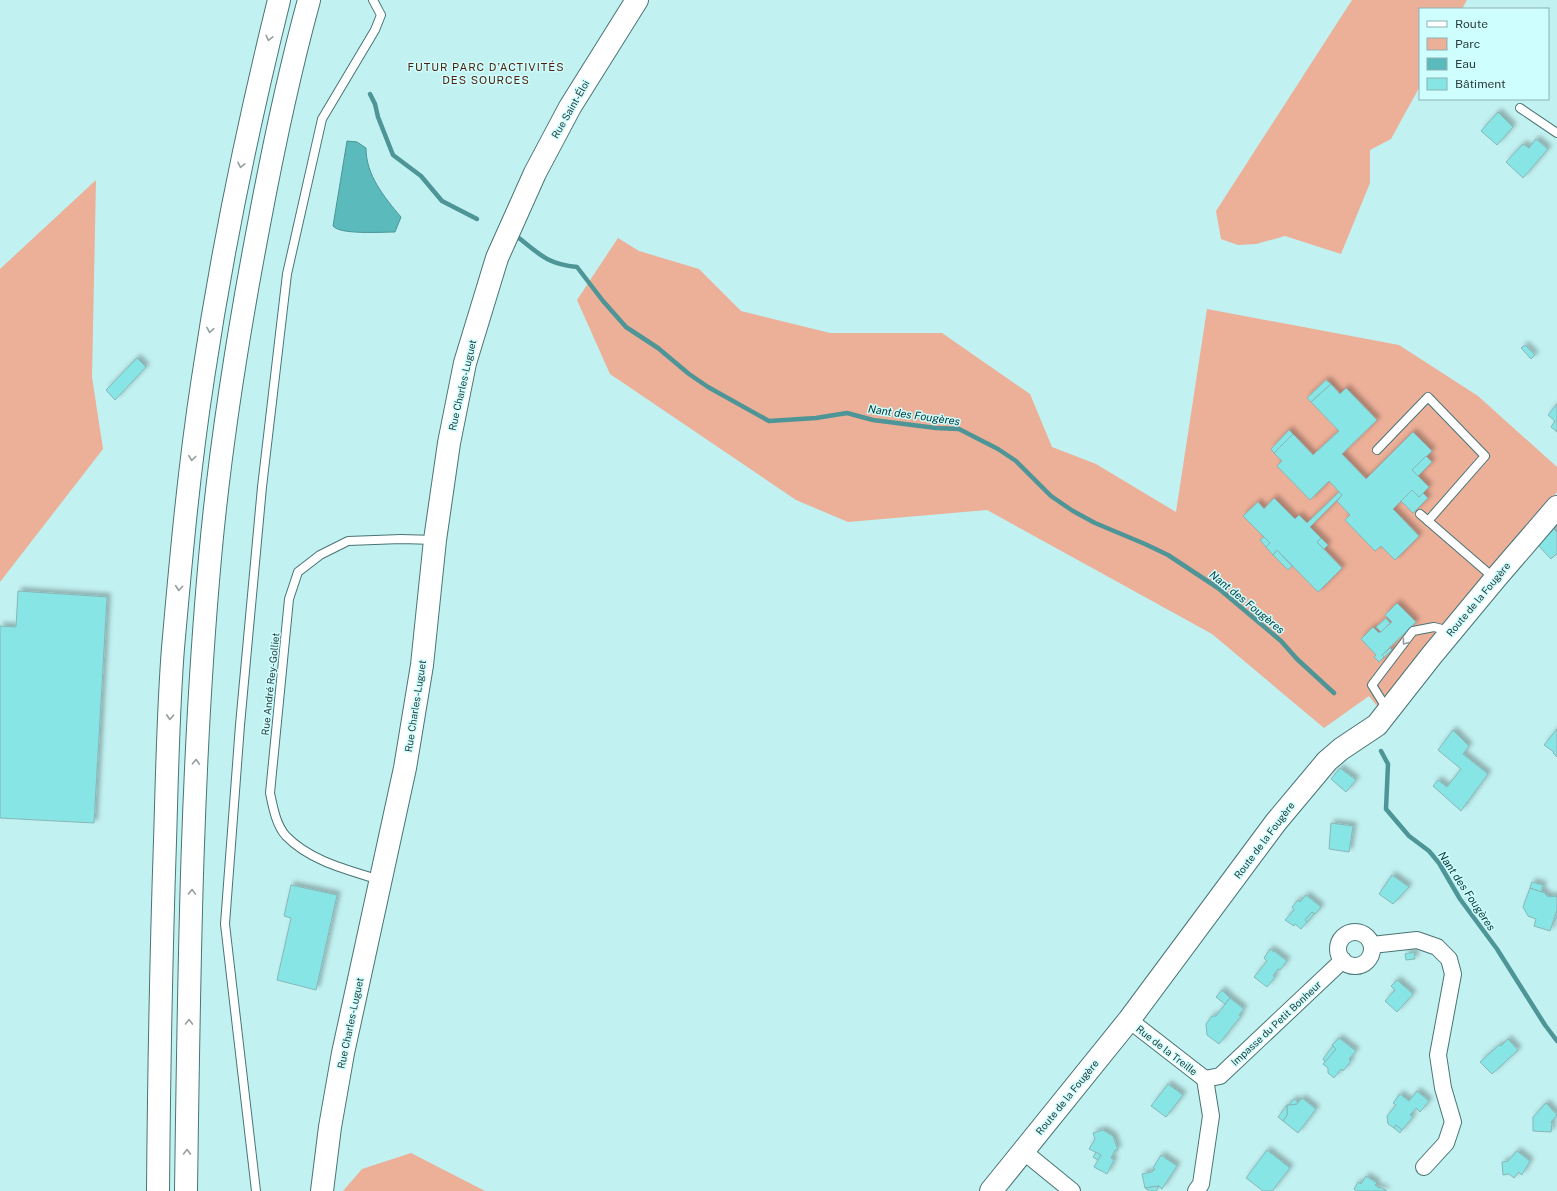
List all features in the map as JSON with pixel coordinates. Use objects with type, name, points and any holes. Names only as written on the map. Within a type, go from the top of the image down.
[{"type":"main road","points":[[158,1191],[160,1018],[166,787],[173,652],[181,561],[201,388],[217,291],[262,66],[279,0]]},
{"type":"main road","points":[[186,1191],[195,782],[210,557],[231,384],[246,290],[270,168],[309,0]]},
{"type":"main road","name":"Rue Saint-Éloi","points":[[512,223],[535,173],[570,107],[637,0]]},
{"type":"main road","name":"Rue Charles-Luguet","points":[[322,1191],[330,1128],[343,1053],[405,768],[422,665],[435,540],[449,443],[465,363],[497,258],[512,223]]},
{"type":"main road","name":"Route de la Fougère","points":[[991,1191],[1129,1020],[1276,822],[1327,760],[1348,743],[1377,725],[1495,578],[1554,516]]},
{"type":"street","points":[[1350,932],[1362,933],[1367,936],[1372,946],[1371,956],[1363,964],[1352,966],[1343,960],[1338,950],[1339,944],[1345,935],[1350,932]]},
{"type":"street","points":[[1372,946],[1417,940],[1437,947],[1449,959],[1452,974],[1438,1055],[1443,1088],[1454,1122],[1446,1143],[1424,1167]]},
{"type":"street","name":"Impasse du Petit Bonheur","points":[[1205,1080],[1220,1076],[1343,960]]},
{"type":"street","name":"Rue de la Treille","points":[[1129,1020],[1205,1080]]},
{"type":"street","points":[[1196,1191],[1201,1184],[1211,1116],[1205,1080]]},
{"type":"street","points":[[1024,1151],[1072,1191]]},
{"type":"lane","points":[[256,1191],[225,924],[240,725],[262,495],[289,266],[322,119],[375,30],[381,15],[373,0]]},
{"type":"lane","points":[[1520,108],[1557,133]]},
{"type":"lane","points":[[1377,450],[1428,396],[1485,456],[1428,521]]},
{"type":"lane","points":[[1420,514],[1495,578]]},
{"type":"lane","name":"Rue André Rey-Golliet","points":[[381,880],[315,858],[286,835],[276,816],[270,793],[289,599],[298,572],[320,555],[348,541],[401,539],[435,540]]},
{"type":"lane","points":[[1388,711],[1372,685],[1414,631],[1434,627],[1451,632]]},
{"type":"green space","points":[[1352,0],[1467,0],[1463,8],[1419,8],[1419,88],[1391,139],[1370,150],[1370,183],[1341,254],[1285,236],[1256,244],[1238,245],[1221,239],[1216,211]]},
{"type":"green space","points":[[96,180],[92,377],[103,449],[0,582],[0,269]]},
{"type":"green space","points":[[618,238],[639,251],[699,269],[741,311],[830,333],[942,333],[1030,394],[1052,447],[1096,464],[1176,512],[1207,309],[1399,345],[1478,396],[1557,467],[1557,492],[1378,707],[1369,696],[1324,728],[1212,634],[987,510],[848,522],[796,500],[610,374],[577,300]]},
{"type":"green space","points":[[411,1153],[485,1191],[343,1191],[362,1169]]},
{"type":"water","points":[[347,141],[357,142],[366,148],[369,167],[377,185],[388,202],[401,217],[395,232],[352,232],[337,229],[333,226]]},
{"type":"building","points":[[1498,112],[1513,127],[1497,145],[1481,131]]},
{"type":"building","points":[[1536,139],[1548,149],[1523,178],[1506,162],[1523,144],[1529,148]]},
{"type":"building","points":[[1525,345],[1535,355],[1531,359],[1521,348]]},
{"type":"building","points":[[137,358],[146,367],[115,400],[106,390]]},
{"type":"building","points":[[1326,380],[1331,384],[1311,402],[1307,398]]},
{"type":"building","points":[[1331,384],[1340,394],[1346,388],[1377,420],[1342,454],[1366,479],[1413,432],[1432,451],[1412,470],[1429,487],[1419,497],[1412,490],[1393,509],[1419,536],[1395,560],[1381,546],[1375,551],[1345,520],[1350,515],[1337,501],[1342,495],[1329,481],[1310,500],[1277,466],[1282,461],[1274,453],[1293,434],[1313,455],[1339,431],[1311,402]]},
{"type":"building","points":[[1557,404],[1557,432],[1551,427],[1555,421],[1548,415]]},
{"type":"building","points":[[1289,430],[1293,434],[1274,453],[1271,449]]},
{"type":"building","points":[[1426,456],[1432,462],[1418,476],[1412,470]]},
{"type":"building","points":[[1412,490],[1419,497],[1423,493],[1428,498],[1413,513],[1401,501]]},
{"type":"building","points":[[1339,492],[1342,495],[1310,527],[1321,538],[1317,542],[1342,568],[1318,592],[1277,550],[1273,555],[1266,547],[1270,543],[1243,516],[1258,502],[1264,509],[1274,498],[1295,519],[1299,515],[1307,523]]},
{"type":"building","points":[[1551,526],[1557,532],[1557,553],[1551,559],[1535,542]]},
{"type":"building","points":[[1264,537],[1270,543],[1266,547],[1260,540]]},
{"type":"building","points":[[1321,538],[1328,545],[1324,549],[1317,542]]},
{"type":"building","points":[[1277,550],[1292,566],[1288,570],[1273,555]]},
{"type":"building","points":[[18,591],[107,597],[94,823],[0,818],[0,626],[16,627]]},
{"type":"building","points":[[1397,603],[1416,622],[1382,655],[1384,657],[1379,662],[1374,657],[1376,655],[1361,639],[1373,627],[1379,633],[1392,622],[1385,615]]},
{"type":"building","points":[[1386,618],[1390,623],[1381,632],[1376,627]]},
{"type":"building","points":[[1390,648],[1392,650],[1384,657],[1382,655]]},
{"type":"building","points":[[1557,729],[1557,757],[1553,753],[1554,752],[1544,745]]},
{"type":"building","points":[[1453,730],[1469,746],[1463,754],[1488,774],[1461,811],[1433,786],[1438,780],[1447,787],[1461,769],[1438,750]]},
{"type":"building","points":[[1340,768],[1356,780],[1346,792],[1331,779]]},
{"type":"building","points":[[1331,823],[1353,826],[1349,852],[1329,849]]},
{"type":"building","points":[[1392,875],[1409,887],[1393,904],[1379,894]]},
{"type":"building","points":[[1532,882],[1543,885],[1541,892],[1530,888]]},
{"type":"building","points":[[291,885],[337,895],[316,990],[277,980],[291,918],[284,916]]},
{"type":"building","points":[[1530,888],[1545,893],[1547,896],[1557,897],[1557,910],[1550,931],[1534,926],[1536,919],[1528,916],[1523,907]]},
{"type":"building","points":[[1306,895],[1321,907],[1315,914],[1312,912],[1305,920],[1307,922],[1301,929],[1295,924],[1294,926],[1285,920],[1294,910],[1292,907],[1298,900],[1300,902]]},
{"type":"building","points":[[1312,912],[1314,914],[1307,922],[1305,920]]},
{"type":"building","points":[[1270,949],[1287,961],[1280,970],[1278,969],[1273,976],[1275,977],[1267,987],[1254,977],[1267,961],[1264,958]]},
{"type":"building","points":[[1414,952],[1415,959],[1406,960],[1405,954]]},
{"type":"building","points":[[1397,980],[1413,994],[1397,1012],[1385,1001],[1395,990],[1391,986]]},
{"type":"building","points":[[1222,990],[1230,998],[1225,1004],[1216,997]]},
{"type":"building","points":[[1230,998],[1244,1009],[1239,1015],[1241,1016],[1219,1044],[1207,1035],[1206,1024],[1212,1016],[1216,1016]]},
{"type":"building","points":[[1339,1038],[1356,1051],[1349,1059],[1351,1061],[1343,1071],[1341,1069],[1334,1078],[1328,1073],[1328,1068],[1323,1064],[1336,1049],[1332,1045]]},
{"type":"building","points":[[1508,1039],[1518,1050],[1492,1074],[1480,1062]]},
{"type":"building","points":[[1333,1046],[1336,1049],[1325,1062],[1323,1059]]},
{"type":"building","points":[[1168,1084],[1183,1095],[1166,1117],[1151,1106]]},
{"type":"building","points":[[1417,1091],[1429,1101],[1420,1112],[1416,1108],[1410,1115],[1413,1117],[1402,1130],[1396,1125],[1394,1128],[1388,1124],[1387,1116],[1396,1105],[1393,1103],[1400,1094],[1409,1101]]},
{"type":"building","points":[[1302,1098],[1316,1109],[1298,1133],[1283,1121],[1287,1115],[1287,1105],[1297,1104]]},
{"type":"building","points":[[1294,1099],[1298,1102],[1297,1104],[1289,1105]]},
{"type":"building","points":[[1546,1103],[1557,1115],[1551,1122],[1551,1132],[1533,1131],[1533,1117]]},
{"type":"building","points":[[1287,1105],[1287,1115],[1283,1121],[1278,1117]]},
{"type":"building","points":[[1396,1125],[1402,1130],[1400,1133],[1394,1128]]},
{"type":"building","points":[[1103,1130],[1113,1136],[1118,1150],[1115,1150],[1111,1158],[1114,1160],[1107,1174],[1094,1167],[1101,1155],[1089,1149],[1095,1139],[1093,1133]]},
{"type":"building","points":[[1267,1150],[1290,1168],[1272,1191],[1263,1191],[1246,1178]]},
{"type":"building","points":[[1517,1151],[1530,1161],[1522,1175],[1519,1172],[1514,1178],[1509,1174],[1503,1175],[1502,1162],[1508,1161]]},
{"type":"building","points":[[1096,1152],[1101,1155],[1098,1160],[1093,1157]]},
{"type":"building","points":[[1161,1155],[1177,1166],[1162,1189],[1159,1186],[1145,1188],[1142,1174],[1152,1172],[1155,1169],[1153,1168]]},
{"type":"building","points":[[1366,1176],[1377,1183],[1375,1185],[1379,1188],[1380,1187],[1387,1191],[1356,1191],[1354,1189],[1358,1182],[1361,1184]]},
{"type":"building","points":[[1159,1186],[1156,1191],[1150,1191],[1145,1188]]},
{"type":"waterway","name":"Nant des Fougères","points":[[370,94],[393,155],[421,176],[442,201],[477,219]]},
{"type":"waterway","name":"Nant des Fougères","points":[[519,238],[545,258],[559,264],[577,267],[603,301],[626,327],[658,348],[689,374],[708,387],[769,421],[816,418],[847,413],[873,420],[936,428],[959,429],[998,449],[1016,461],[1051,496],[1073,511],[1095,523],[1168,555],[1218,588],[1281,641],[1297,659],[1334,693]]},
{"type":"waterway","name":"Nant des Fougères","points":[[1381,751],[1388,764],[1386,809],[1409,836],[1429,851],[1439,863],[1460,899],[1497,949],[1545,1025],[1557,1041]]},
{"type":"district","name":"FUTUR PARC D’ACTIVITÉS DES SOURCES","points":[[486,73]]}]
